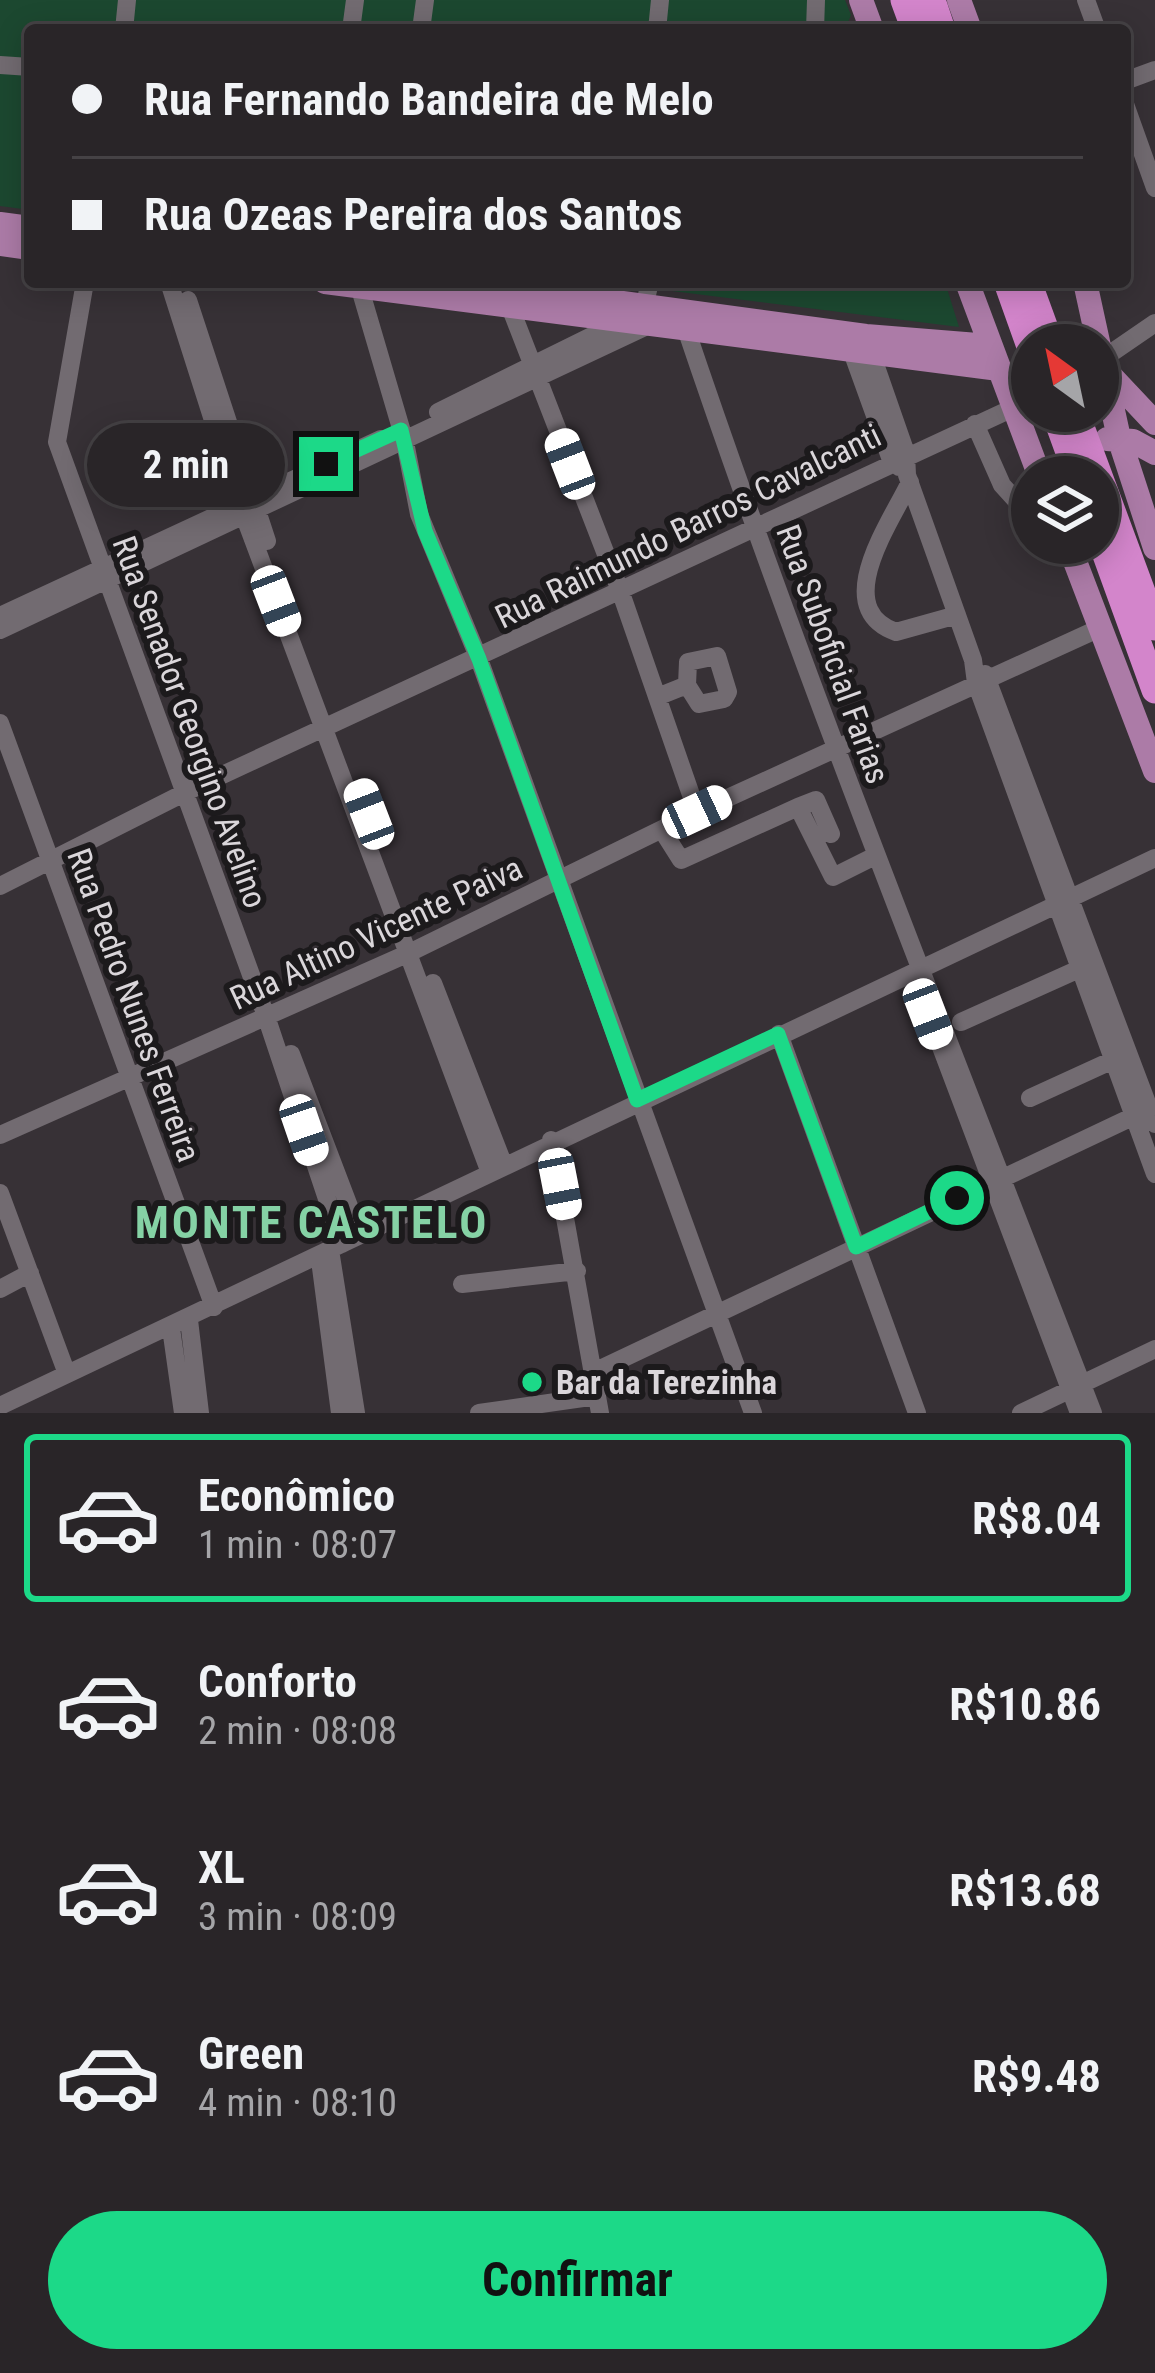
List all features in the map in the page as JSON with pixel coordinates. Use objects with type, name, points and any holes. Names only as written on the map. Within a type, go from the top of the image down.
[{"type":"highway","points":[[1008,288],[1022,324]]},
{"type":"highway","points":[[1030,288],[1043,324]]},
{"type":"highway","points":[[1083,432],[1155,628]]},
{"type":"highway","points":[[1109,564],[1150,677]]},
{"type":"main road","points":[[404,288],[649,303],[682,318],[995,358]]},
{"type":"main road","points":[[483,288],[622,321],[649,303]]},
{"type":"main road","points":[[1086,288],[1094,324]]},
{"type":"main road","points":[[972,289],[1011,403]]},
{"type":"main road","points":[[1119,381],[1154,420]]},
{"type":"main road","points":[[1033,432],[1047,446],[1119,438],[1155,454]]},
{"type":"main road","points":[[1081,440],[1088,432]]},
{"type":"main road","points":[[1118,432],[1155,548]]},
{"type":"main road","points":[[1132,487],[1155,467]]},
{"type":"main road","points":[[1076,564],[1155,771]]},
{"type":"street","points":[[1131,121],[1155,188]]},
{"type":"street","name":"Rua Senador Georgino Avelino","points":[[84,288],[57,442],[110,573]]},
{"type":"street","name":"Rua Senador Georgino Avelino","points":[[95,288],[68,434],[110,573],[186,792],[271,1014],[338,1246],[356,1413]]},
{"type":"street","points":[[171,288],[247,506],[496,1166]]},
{"type":"street","points":[[184,288],[247,506]]},
{"type":"street","points":[[359,288],[403,436],[414,498],[479,659],[753,1413]]},
{"type":"street","points":[[506,297],[621,593],[697,812]]},
{"type":"street","points":[[534,371],[649,303]]},
{"type":"street","name":"Rua Suboficial Farias","points":[[682,318],[875,856],[1076,1387],[1093,1413]]},
{"type":"street","points":[[0,616],[110,573],[403,436],[622,321]]},
{"type":"street","points":[[1119,352],[1155,323]]},
{"type":"street","points":[[858,344],[1146,1117],[1155,1174]]},
{"type":"street","name":"Rua Raimundo Barros Cavalcanti","points":[[0,886],[186,792],[621,593],[899,457],[975,424],[1011,415]]},
{"type":"street","points":[[975,424],[1011,494]]},
{"type":"street","points":[[908,479],[866,575],[866,601],[877,622],[896,632],[957,615]]},
{"type":"street","points":[[0,630],[45,602]]},
{"type":"street","name":"Rua Altino Vicente Paiva","points":[[0,1135],[415,950],[697,812],[1100,628]]},
{"type":"street","points":[[657,697],[687,685]]},
{"type":"street","name":"Rua Pedro Nunes Ferreira","points":[[0,723],[214,1307]]},
{"type":"street","points":[[662,830],[681,860],[815,800],[831,834]]},
{"type":"street","points":[[798,807],[833,877],[875,856]]},
{"type":"street","points":[[0,1406],[180,1324],[917,964],[1155,858]]},
{"type":"street","points":[[961,1022],[1088,965]]},
{"type":"street","points":[[778,1034],[917,1413]]},
{"type":"street","points":[[1030,1098],[1121,1057]]},
{"type":"street","points":[[594,1372],[997,1178],[1146,1117]]},
{"type":"street","points":[[479,1413],[598,1404],[551,1140]]},
{"type":"street","points":[[0,1193],[68,1374]]},
{"type":"street","name":"Rua Senador Georgino Avelino","points":[[338,1246],[340,1413]]},
{"type":"street","points":[[462,1284],[577,1270]]},
{"type":"street","points":[[0,1289],[30,1274]]},
{"type":"street","points":[[180,1324],[183,1413]]},
{"type":"street","points":[[180,1324],[200,1413]]},
{"type":"street","points":[[1022,1413],[1155,1349]]},
{"type":"street","name":"Rua Suboficial Farias","points":[[1076,1387],[1078,1413]]},
{"type":"green space","points":[[0,0],[845,0],[851,15],[847,24],[24,24],[24,209],[0,206]]},
{"type":"green space","points":[[648,288],[947,288],[959,327]]},
{"type":"place","name":"Bar da Terezinha","points":[[532,1382]]},
{"type":"district","name":"MONTE CASTELO","points":[[312,1222]]},
{"type":"route","points":[[326,464],[401,430],[425,531],[479,659],[637,1100],[778,1034],[856,1247],[957,1198]]}]
